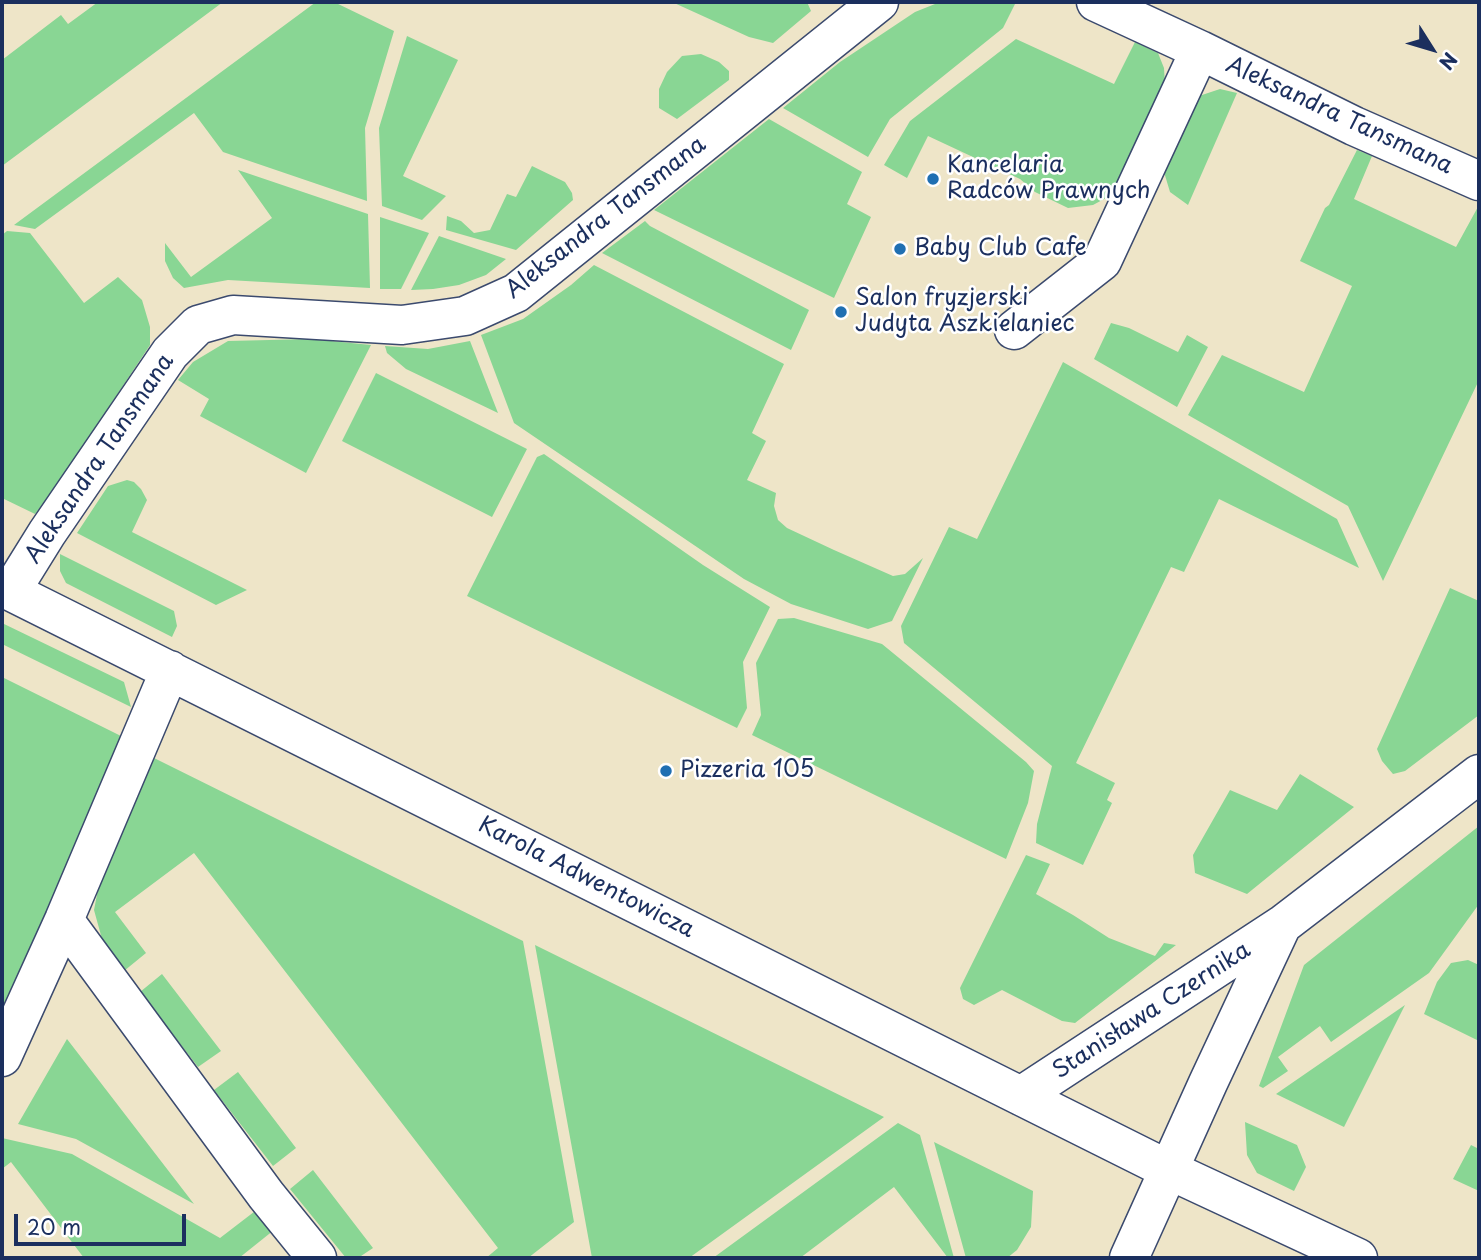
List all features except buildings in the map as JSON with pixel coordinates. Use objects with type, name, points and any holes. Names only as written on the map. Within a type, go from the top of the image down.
[{"type":"street","name":"Aleksandra Tansmana","points":[[6,589],[170,353],[198,325],[233,315],[402,325],[465,316],[516,293],[879,2]]},
{"type":"street","name":"Aleksandra Tansmana","points":[[1096,2],[1143,11],[1200,50],[1354,126],[1479,181]]},
{"type":"street","name":"Aleksandra Tansmana","points":[[1014,330],[1102,261],[1200,50]]},
{"type":"street","name":"Karola Adwentowicza","points":[[6,589],[1169,1170],[1358,1258]]},
{"type":"street","points":[[2,1057],[64,920],[170,670]]},
{"type":"street","name":"Stanisława Czernika","points":[[1021,1096],[1282,925],[1479,774]]},
{"type":"street","points":[[64,920],[257,1183],[317,1258]]},
{"type":"street","name":"Stanisława Czernika","points":[[1169,1170],[1282,925]]},
{"type":"street","points":[[1129,1258],[1169,1170]]},
{"type":"green space","points":[[98,2],[223,2],[2,166],[2,60],[61,15],[68,24]]},
{"type":"green space","points":[[316,2],[334,2],[394,31],[365,128],[367,201],[223,152],[194,113],[35,229],[14,225]]},
{"type":"green space","points":[[672,2],[807,2],[811,11],[773,43],[749,37]]},
{"type":"green space","points":[[940,2],[1016,2],[1003,28],[890,119],[868,157],[783,108],[840,62],[915,12]]},
{"type":"green space","points":[[407,36],[458,60],[403,176],[446,196],[422,220],[382,206],[379,128]]},
{"type":"green space","points":[[1016,39],[1114,84],[1135,42],[1158,53],[1164,68],[1165,85],[1122,179],[1106,198],[1093,205],[1068,208],[1035,192],[1020,179],[928,136],[907,178],[884,165],[910,121]]},
{"type":"green space","points":[[701,54],[719,62],[729,71],[729,80],[677,119],[659,108],[659,89],[667,72],[682,56]]},
{"type":"green space","points":[[1220,89],[1237,93],[1188,205],[1170,192],[1164,172],[1199,96]]},
{"type":"green space","points":[[769,119],[862,172],[847,204],[871,217],[834,298],[654,210]]},
{"type":"green space","points":[[1357,150],[1372,156],[1354,199],[1456,247],[1479,205],[1479,380],[1383,581],[1348,506],[1188,415],[1222,355],[1304,392],[1352,286],[1300,261]]},
{"type":"green space","points":[[532,166],[565,182],[573,200],[516,250],[446,230],[447,216],[461,221],[474,233],[490,230],[507,194],[516,197]]},
{"type":"green space","points":[[238,170],[368,214],[370,288],[228,280],[184,288],[173,278],[165,261],[165,243],[191,277],[272,218]]},
{"type":"green space","points":[[380,217],[429,233],[401,289],[380,289]]},
{"type":"green space","points":[[645,221],[809,310],[791,350],[602,253]]},
{"type":"green space","points":[[7,231],[30,233],[84,303],[118,277],[142,300],[150,327],[150,345],[54,490],[35,514],[2,498],[2,235]]},
{"type":"green space","points":[[439,236],[506,259],[486,275],[459,285],[411,290]]},
{"type":"green space","points":[[594,265],[784,364],[752,433],[766,441],[747,480],[776,493],[774,506],[778,520],[787,528],[834,550],[893,576],[905,574],[923,558],[892,621],[868,629],[791,604],[744,579],[514,423],[481,335],[523,319]]},
{"type":"green space","points":[[1111,323],[1129,328],[1178,352],[1187,335],[1208,347],[1177,407],[1094,359]]},
{"type":"green space","points":[[311,339],[371,345],[306,473],[200,416],[209,399],[178,380],[193,362],[228,341]]},
{"type":"green space","points":[[470,341],[498,413],[406,369],[387,353],[385,346],[428,349]]},
{"type":"green space","points":[[1063,362],[1337,519],[1359,568],[1219,499],[1184,572],[1171,567],[1076,763],[1115,783],[1107,800],[1112,803],[1083,865],[1036,843],[1037,824],[1052,766],[904,643],[901,626],[949,527],[977,539]]},
{"type":"green space","points":[[376,373],[527,449],[492,517],[342,441]]},
{"type":"green space","points":[[544,454],[703,565],[770,607],[743,662],[747,708],[737,728],[467,596],[537,457]]},
{"type":"green space","points":[[127,480],[134,482],[141,489],[147,500],[132,532],[247,590],[216,605],[77,533],[108,486]]},
{"type":"green space","points":[[60,554],[174,611],[177,626],[172,637],[66,583],[60,571]]},
{"type":"green space","points":[[1450,588],[1479,601],[1479,715],[1405,771],[1393,774],[1382,761],[1377,749]]},
{"type":"green space","points":[[794,618],[882,644],[1034,771],[1028,803],[1006,859],[752,735],[761,715],[756,663],[778,619]]},
{"type":"green space","points":[[2,623],[124,682],[131,707],[2,644]]},
{"type":"green space","points":[[2,677],[121,736],[2,1020]]},
{"type":"green space","points":[[152,757],[523,941],[574,1222],[528,1258],[486,1258],[498,1248],[194,853],[115,912],[146,953],[124,971],[102,939],[94,910],[102,869]]},
{"type":"green space","points":[[1300,774],[1354,807],[1247,894],[1195,873],[1193,855],[1230,790],[1277,810]]},
{"type":"green space","points":[[1479,826],[1479,904],[1429,973],[1331,1042],[1320,1026],[1278,1057],[1288,1071],[1263,1088],[1259,1086],[1304,965]]},
{"type":"green space","points":[[1026,855],[1050,864],[1036,894],[1109,938],[1155,956],[1164,943],[1176,945],[1075,1023],[1062,1021],[1002,990],[974,1005],[963,999],[960,988]]},
{"type":"green space","points":[[535,945],[884,1117],[689,1258],[592,1258]]},
{"type":"green space","points":[[1468,960],[1479,965],[1479,1041],[1424,1014],[1437,982],[1451,963]]},
{"type":"green space","points":[[162,974],[221,1051],[198,1067],[140,992]]},
{"type":"green space","points":[[1405,1005],[1344,1127],[1276,1094]]},
{"type":"green space","points":[[67,1039],[194,1204],[76,1139],[18,1124]]},
{"type":"green space","points":[[238,1072],[296,1148],[273,1166],[214,1090]]},
{"type":"green space","points":[[1245,1122],[1297,1145],[1306,1167],[1294,1191],[1257,1173],[1247,1155]]},
{"type":"green space","points":[[898,1123],[920,1135],[954,1258],[948,1258],[894,1187],[800,1258],[713,1258]]},
{"type":"green space","points":[[2,1138],[72,1154],[220,1238],[263,1205],[279,1226],[239,1258],[84,1258],[11,1162],[2,1169]]},
{"type":"green space","points":[[934,1142],[1033,1191],[1031,1227],[1017,1250],[1007,1258],[966,1258]]},
{"type":"green space","points":[[1471,1145],[1479,1149],[1479,1191],[1453,1179]]},
{"type":"green space","points":[[313,1170],[373,1248],[358,1258],[346,1258],[290,1189]]},
{"type":"place","name":"Kancelaria Radców Prawnych","points":[[933,179]]},
{"type":"place","name":"Baby Club Cafe","points":[[900,249]]},
{"type":"place","name":"Salon fryzjerski Judyta Aszkielaniec","points":[[841,312]]},
{"type":"place","name":"Pizzeria 105","points":[[666,771]]}]
